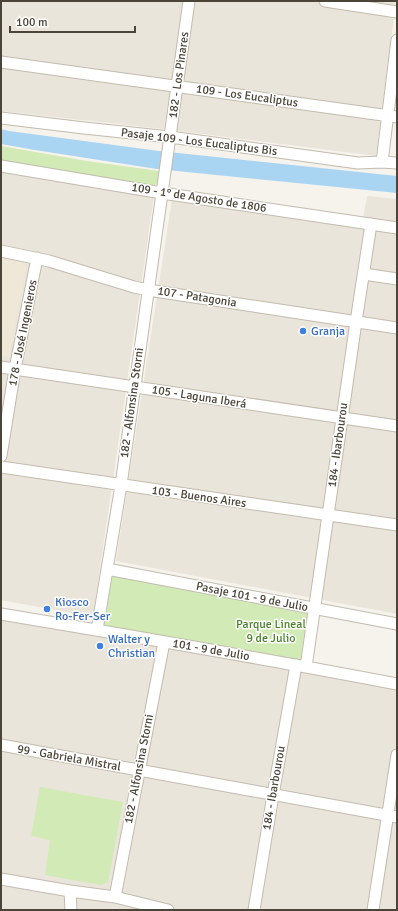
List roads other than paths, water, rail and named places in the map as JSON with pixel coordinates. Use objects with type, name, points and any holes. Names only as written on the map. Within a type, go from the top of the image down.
[{"type":"street","name":"182 - Los Pinares","points":[[165,176],[190,1]]},
{"type":"street","points":[[325,1],[397,12]]},
{"type":"street","points":[[382,162],[386,132],[392,116],[397,40]]},
{"type":"street","name":"109 - Los Eucaliptus","points":[[1,62],[392,116]]},
{"type":"street","name":"Pasaje 109 - Los Eucaliptus Bis","points":[[1,118],[170,137],[358,163],[382,162],[397,164]]},
{"type":"street","name":"109 - 1° de Agosto de 1806","points":[[1,166],[162,193],[397,228]]},
{"type":"street","name":"182 - Alfonsina Storni","points":[[97,630],[121,485],[165,176]]},
{"type":"street","name":"184 - Ibarbourou","points":[[254,910],[273,795],[314,609],[329,516],[356,322],[372,224]]},
{"type":"street","name":"107 - Patagonia","points":[[1,251],[49,261],[148,290],[397,328]]},
{"type":"street","name":"178 - José Ingenieros","points":[[1,456],[15,369],[37,258]]},
{"type":"street","points":[[364,274],[397,279]]},
{"type":"street","name":"105 - Laguna Iberá","points":[[1,367],[397,426]]},
{"type":"street","name":"103 - Buenos Aires","points":[[1,467],[397,525]]},
{"type":"street","name":"Pasaje 101 - 9 de Julio","points":[[107,569],[397,624]]},
{"type":"street","name":"101 - 9 de Julio","points":[[1,614],[397,684]]},
{"type":"street","name":"182 - Alfonsina Storni","points":[[115,897],[164,642]]},
{"type":"street","name":"99 - Gabriela Mistral","points":[[1,745],[392,816]]},
{"type":"street","points":[[373,910],[392,816],[397,755]]},
{"type":"street","points":[[1,879],[115,897],[168,910]]},
{"type":"street","points":[[70,891],[71,910]]},
{"type":"water","points":[[1,129],[159,151],[397,176],[397,193],[157,169],[35,150],[1,144]]},
{"type":"place","name":"Granja","points":[[303,331]]},
{"type":"place","name":"Kiosco Ro-Fer-Ser","points":[[47,609]]},
{"type":"place","name":"Walter y Christian","points":[[100,646]]},
{"type":"park label","name":"Parque Lineal 9 de Julio","points":[[271,631]]}]
